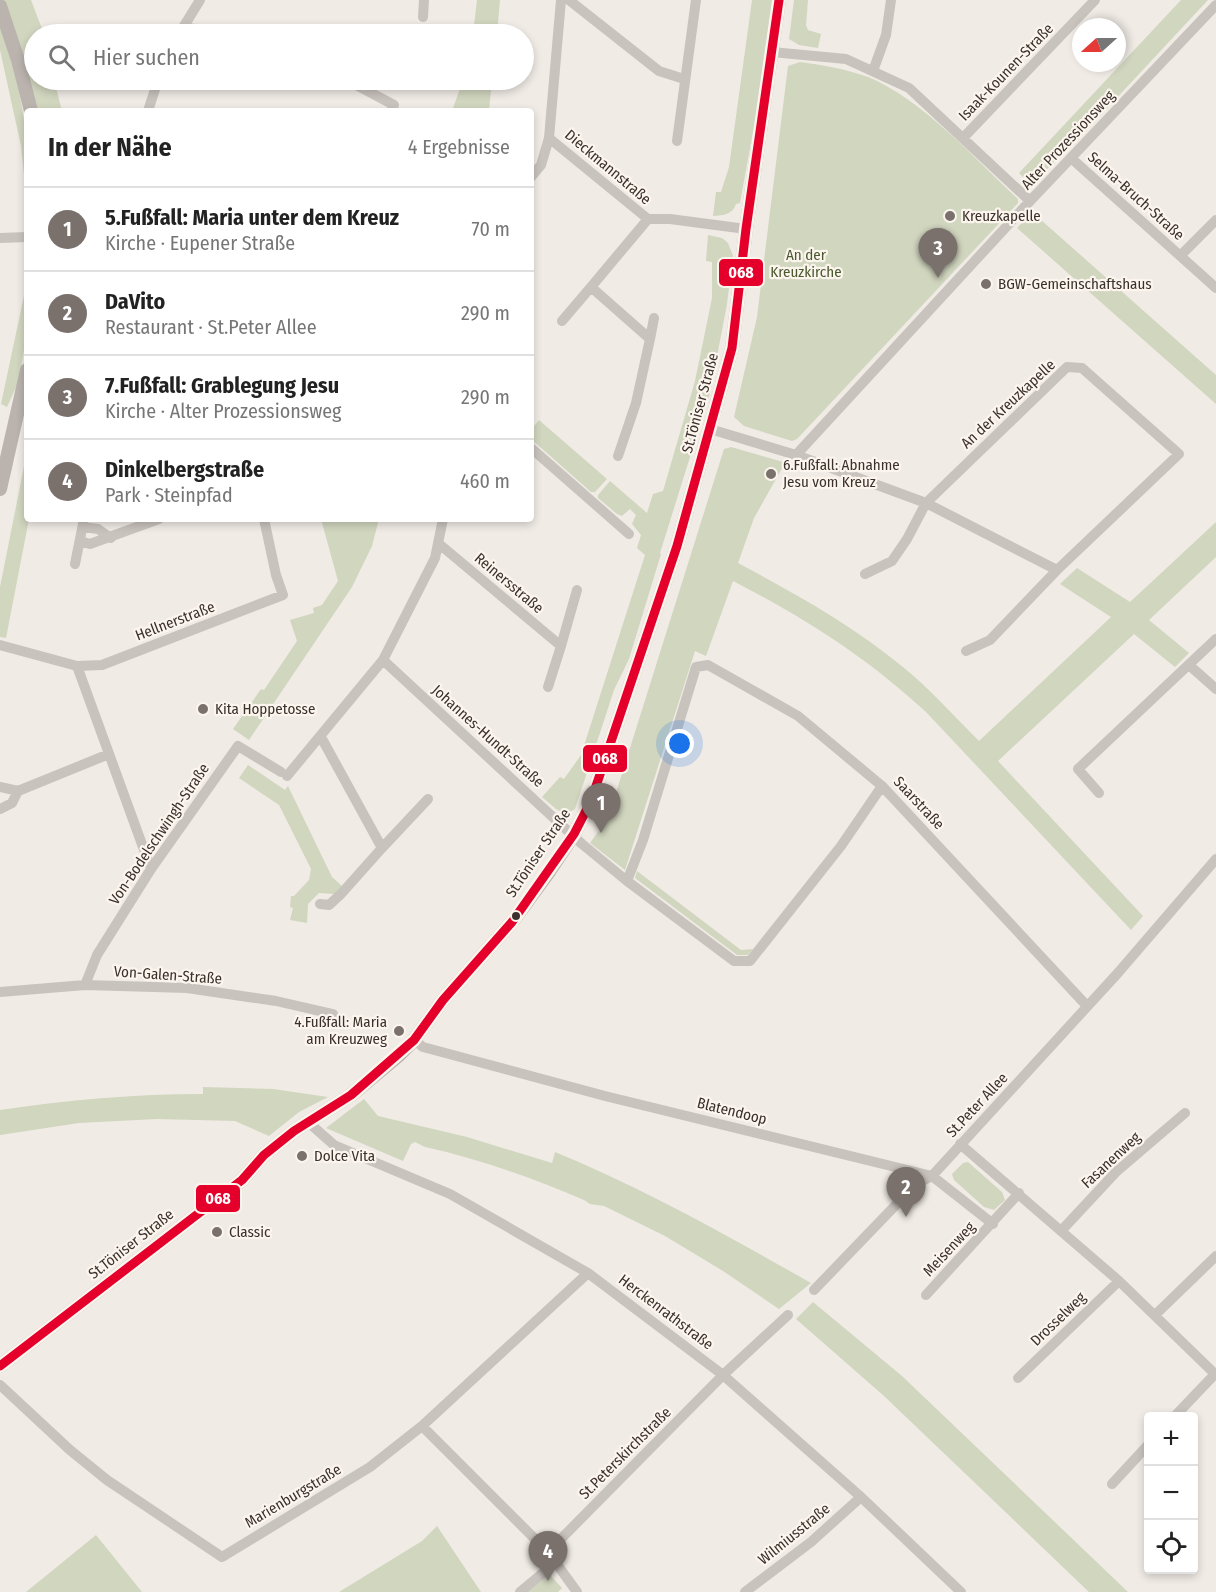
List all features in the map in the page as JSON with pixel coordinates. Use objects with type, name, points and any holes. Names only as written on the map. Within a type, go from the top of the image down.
[{"type":"main road","name":"St.Töniser Straße","points":[[0,1366],[242,1180],[264,1155],[358,1089],[399,1055],[414,1040],[443,999],[512,922],[574,834],[594,792],[677,546],[732,348],[746,229],[779,0]]},
{"type":"main road","points":[[0,6],[24,84]]},
{"type":"main road","points":[[26,90],[30,108]]},
{"type":"main road","points":[[0,489],[24,383]]},
{"type":"street","points":[[423,17],[424,0]]},
{"type":"street","points":[[534,173],[541,165],[549,138],[561,0]]},
{"type":"street","points":[[569,0],[659,71],[684,79]]},
{"type":"street","points":[[677,141],[696,0]]},
{"type":"street","points":[[873,71],[886,35],[891,0]]},
{"type":"street","name":"Isaak-Kounen-Straße","points":[[963,138],[1095,0]]},
{"type":"street","points":[[184,24],[196,1]]},
{"type":"street","name":"Alter Prozessionsweg","points":[[796,455],[1030,201],[1216,5]]},
{"type":"street","name":"Isaak-Kounen-Straße","points":[[772,52],[846,59],[909,88],[1030,201]]},
{"type":"street","points":[[149,108],[155,90]]},
{"type":"street","points":[[366,90],[394,105],[392,108]]},
{"type":"street","name":"Dieckmannstraße","points":[[549,138],[648,219],[670,219],[746,229]]},
{"type":"street","name":"Selma-Bruch-Straße","points":[[1071,158],[1216,288]]},
{"type":"street","name":"Dieckmannstraße","points":[[562,321],[648,219]]},
{"type":"street","name":"Selma-Bruch-Straße","points":[[1180,256],[1216,220]]},
{"type":"street","points":[[0,238],[24,237]]},
{"type":"street","points":[[591,287],[650,339]]},
{"type":"street","points":[[618,456],[636,403],[654,318]]},
{"type":"street","name":"An der Kreuzkapelle","points":[[865,574],[892,561],[907,539],[926,503],[1067,368],[1082,368],[1179,454],[1057,570],[990,640],[966,651]]},
{"type":"street","points":[[711,429],[796,455],[926,503],[1057,570]]},
{"type":"street","points":[[534,451],[629,534]]},
{"type":"street","points":[[80,541],[90,544],[151,522]]},
{"type":"street","name":"Hellnerstraße","points":[[0,645],[77,666],[102,665],[283,595],[276,575],[265,522]]},
{"type":"street","points":[[382,848],[321,737],[382,660],[435,558],[442,522]]},
{"type":"street","points":[[75,564],[83,523],[111,538]]},
{"type":"street","name":"Reinersstraße","points":[[438,543],[561,646]]},
{"type":"street","points":[[548,687],[577,590]]},
{"type":"street","points":[[1099,793],[1078,769],[1216,639]]},
{"type":"street","name":"Johannes-Hundt-Straße","points":[[382,660],[574,834],[582,844],[627,881],[734,961],[750,961],[841,846],[882,786]]},
{"type":"street","name":"Saarstraße","points":[[627,881],[643,840],[696,667],[708,665],[798,716],[882,786],[1087,1006]]},
{"type":"street","points":[[1189,665],[1216,689]]},
{"type":"street","points":[[77,666],[151,869]]},
{"type":"street","name":"Von-Bodelschwingh-Straße","points":[[85,985],[97,955],[151,869],[238,746],[284,774],[321,737]]},
{"type":"street","points":[[0,787],[18,791],[109,754]]},
{"type":"street","points":[[0,809],[12,803],[18,791]]},
{"type":"street","points":[[320,904],[329,905],[341,894],[428,799]]},
{"type":"street","name":"St.Peter Allee","points":[[814,1290],[916,1184],[932,1176],[1087,1006],[1216,859]]},
{"type":"street","name":"Von-Galen-Straße","points":[[0,992],[85,985],[187,988],[276,1001],[333,1014]]},
{"type":"street","name":"Blatendoop","points":[[414,1040],[423,1047],[593,1093],[932,1176],[993,1224]]},
{"type":"street","name":"Fasanenweg","points":[[1061,1231],[1116,1172],[1185,1113]]},
{"type":"street","name":"Herckenrathstraße","points":[[308,1122],[334,1145],[450,1194],[588,1273],[723,1375],[861,1497],[961,1592]]},
{"type":"street","points":[[960,1144],[1119,1281],[1216,1375],[1179,1412]]},
{"type":"street","points":[[993,1224],[1019,1193]]},
{"type":"street","name":"Meisenweg","points":[[926,1295],[993,1224]]},
{"type":"street","points":[[1155,1315],[1216,1256]]},
{"type":"street","name":"Marienburgstraße","points":[[0,1385],[70,1450],[107,1480],[222,1557],[370,1467],[422,1426],[588,1273]]},
{"type":"street","name":"Drosselweg","points":[[1018,1378],[1119,1281]]},
{"type":"street","points":[[723,1375],[788,1315]]},
{"type":"street","name":"St.Peterskirchstraße","points":[[548,1552],[723,1375]]},
{"type":"street","points":[[422,1426],[548,1552],[577,1592]]},
{"type":"street","points":[[1112,1484],[1144,1450]]},
{"type":"street","name":"Wilmiusstraße","points":[[745,1592],[811,1542],[861,1497]]},
{"type":"street","points":[[520,1592],[544,1572],[548,1552]]},
{"type":"green space","points":[[4,0],[31,0],[40,24],[24,24],[24,65]]},
{"type":"green space","points":[[477,0],[500,0],[498,24],[474,24]]},
{"type":"green space","points":[[752,0],[772,0],[758,104],[740,203],[736,204],[727,214],[713,216],[716,192],[721,192],[729,167]]},
{"type":"green space","points":[[794,0],[808,0],[806,25],[808,30],[821,34],[818,48],[799,45],[789,39]]},
{"type":"green space","points":[[1181,0],[1208,0],[1070,148],[1068,147],[1035,182],[1028,182],[1019,173],[1114,72],[1126,72],[1126,59]]},
{"type":"green space","points":[[0,27],[16,77],[23,111],[24,175],[21,146],[0,50]]},
{"type":"green space","name":"An der Kreuzkirche","points":[[800,62],[851,72],[888,87],[947,131],[1018,199],[1018,203],[797,439],[792,441],[744,426],[734,417],[757,317],[788,66]]},
{"type":"green space","points":[[32,90],[57,90],[61,108],[37,108]]},
{"type":"green space","points":[[459,90],[491,90],[489,108],[453,108]]},
{"type":"green space","points":[[1032,212],[1216,375],[1216,404],[1017,228]]},
{"type":"green space","points":[[708,235],[722,238],[728,243],[733,256],[727,304],[710,393],[629,659],[614,690],[575,809],[566,814],[542,797],[560,777],[564,779],[581,755],[645,555],[637,548],[641,535],[632,524],[636,515],[630,509],[622,516],[617,514],[598,498],[598,495],[610,481],[647,513],[653,494],[663,491],[695,381],[712,298],[712,262],[706,261]]},
{"type":"green space","points":[[24,295],[24,350],[18,383],[7,407],[1,404]]},
{"type":"green space","points":[[539,420],[607,479],[595,492],[591,492],[534,442],[534,426]]},
{"type":"green space","points":[[731,447],[783,462],[784,465],[754,518],[738,563],[781,586],[864,637],[923,684],[979,741],[1111,617],[1060,584],[1077,568],[1130,602],[1216,522],[1216,557],[1149,620],[1189,653],[1175,667],[1134,634],[998,761],[1143,916],[1131,930],[926,712],[858,656],[785,609],[733,581],[706,656],[695,651],[625,870],[590,843],[608,818],[724,449]]},
{"type":"green space","points":[[24,466],[24,522],[28,522],[6,638],[0,637],[0,587]]},
{"type":"green space","points":[[322,522],[378,522],[372,546],[352,587],[249,740],[233,729],[261,689],[264,690],[297,641],[290,620],[314,613],[313,608],[322,605],[338,581]]},
{"type":"green space","points":[[248,765],[285,790],[288,786],[332,877],[342,886],[335,894],[319,893],[308,904],[307,923],[290,920],[293,908],[290,907],[291,896],[294,896],[309,880],[311,869],[279,805],[239,778]]},
{"type":"green space","points":[[637,871],[741,950],[753,949],[748,955],[737,955],[635,878]]},
{"type":"green space","points":[[203,1087],[273,1089],[328,1097],[299,1112],[269,1136],[235,1121],[157,1119],[79,1123],[0,1135],[0,1110],[101,1098],[203,1094]]},
{"type":"green space","points":[[364,1099],[378,1116],[467,1137],[552,1163],[555,1152],[653,1197],[811,1283],[779,1309],[723,1271],[665,1236],[604,1206],[590,1204],[506,1170],[425,1147],[415,1142],[411,1144],[403,1161],[326,1128]]},
{"type":"green space","points":[[968,1162],[1002,1192],[1005,1200],[994,1210],[984,1207],[954,1180],[952,1174],[963,1163]]},
{"type":"green space","points":[[813,1302],[902,1376],[1128,1592],[1089,1592],[884,1396],[796,1319]]},
{"type":"green space","points":[[437,1526],[481,1592],[339,1592],[422,1541]]},
{"type":"green space","points":[[96,1535],[142,1592],[26,1592]]},
{"type":"green space","points":[[548,1573],[562,1588],[558,1592],[526,1592]]},
{"type":"transit line","name":"068","points":[[0,1366],[242,1180],[264,1155],[294,1131],[351,1095],[414,1040],[443,1000],[512,922],[574,834],[591,801],[677,546],[732,348],[746,229],[779,0]]},
{"type":"place","name":"Kreuzkapelle","points":[[950,216]]},
{"type":"place","name":"7.Fußfall: Grablegung Jesu","points":[[938,278]]},
{"type":"place","name":"BGW-Gemeinschaftshaus","points":[[986,284]]},
{"type":"place","name":"6.Fußfall: Abnahme Jesu vom Kreuz","points":[[771,474]]},
{"type":"place","name":"Kita Hoppetosse","points":[[203,709]]},
{"type":"place","name":"5.Fußfall: Maria unter dem Kreuz","points":[[601,833]]},
{"type":"place","name":"4.Fußfall: Maria am Kreuzweg","points":[[399,1031]]},
{"type":"place","name":"Dolce Vita","points":[[302,1156]]},
{"type":"place","name":"DaVito","points":[[906,1217]]},
{"type":"place","name":"Classic","points":[[217,1232]]},
{"type":"place","name":"Dinkelbergstraße","points":[[548,1581]]}]
